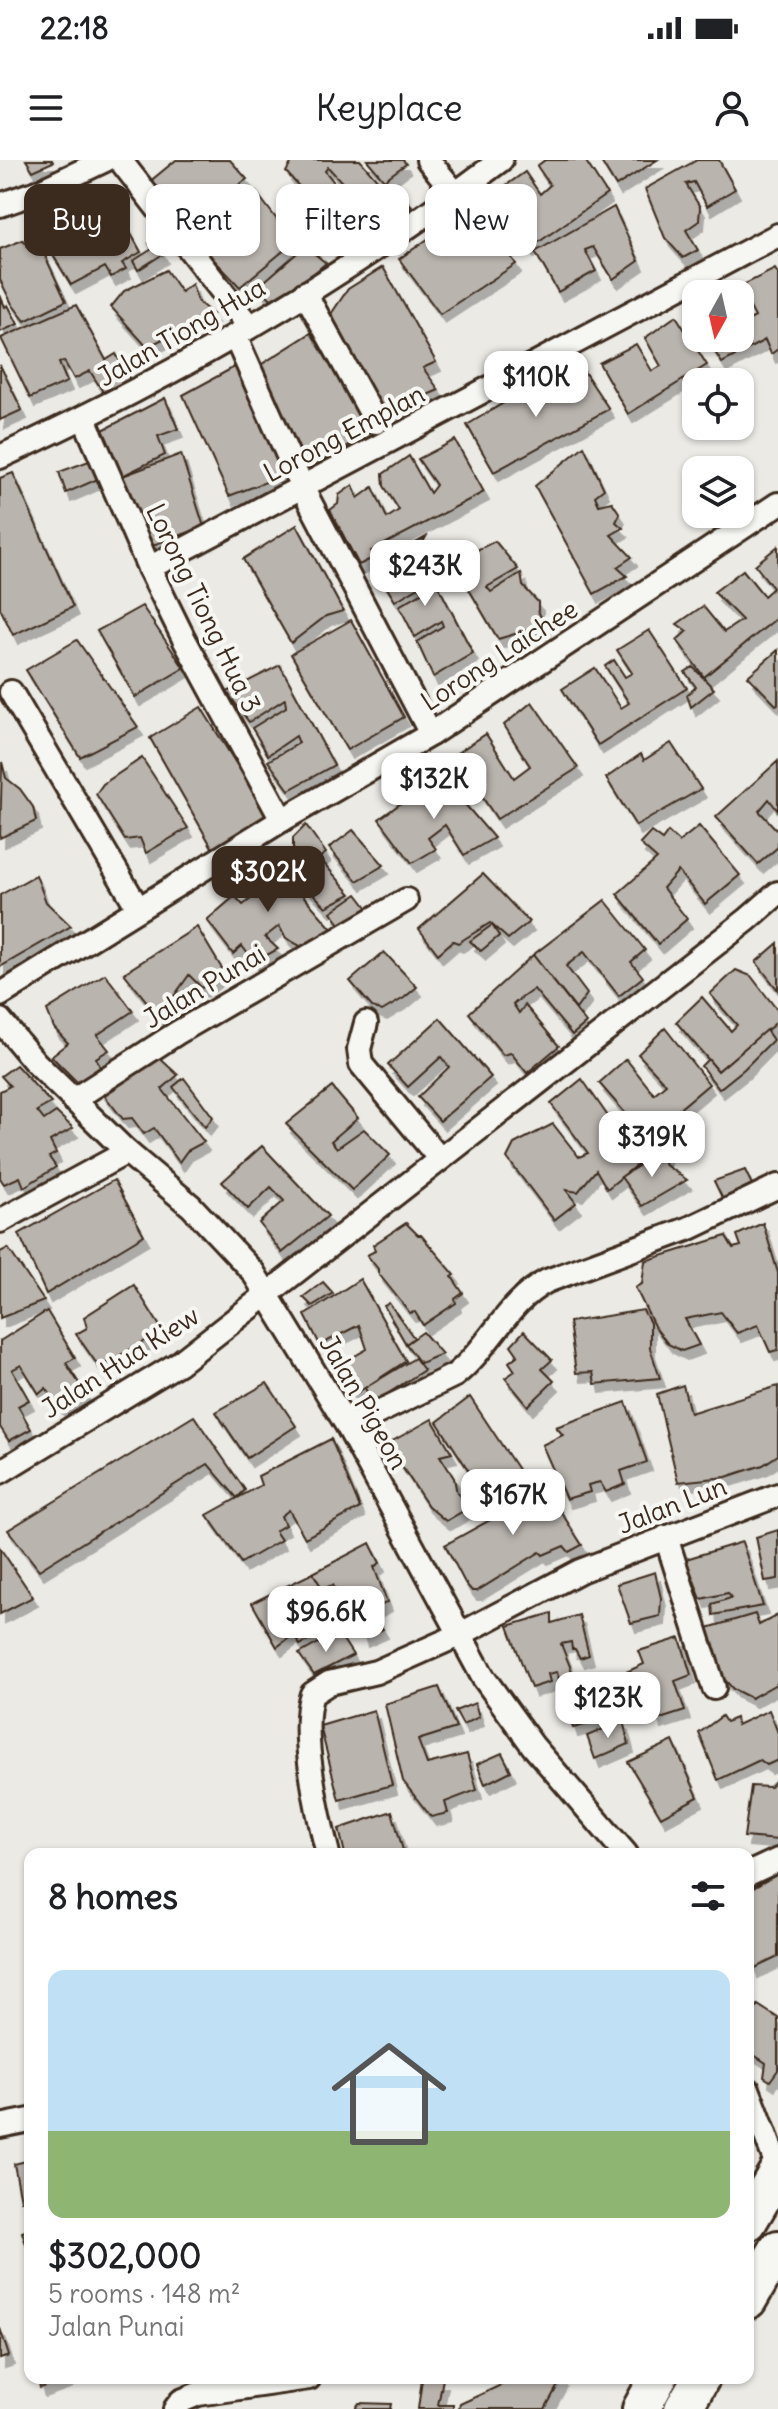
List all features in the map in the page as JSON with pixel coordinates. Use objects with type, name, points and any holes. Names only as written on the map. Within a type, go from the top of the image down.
[{"type":"main road","points":[[754,2211],[778,2169]]},
{"type":"main road","points":[[754,2290],[778,2249]]},
{"type":"main road","points":[[641,2409],[655,2384]]},
{"type":"main road","points":[[683,2409],[698,2384]]},
{"type":"street","points":[[0,205],[40,191],[105,160]]},
{"type":"street","points":[[120,160],[242,331],[302,487],[431,734]]},
{"type":"street","points":[[428,160],[448,184]]},
{"type":"street","name":"Jalan Tiong Hua","points":[[469,184],[501,160]]},
{"type":"street","name":"Jalan Tiong Hua","points":[[0,457],[84,418],[242,331],[425,214]]},
{"type":"street","name":"Lorong Emplan","points":[[149,568],[778,235]]},
{"type":"street","points":[[305,293],[376,422]]},
{"type":"street","name":"Lorong Tiong Hua 3","points":[[84,418],[149,568],[282,820]]},
{"type":"street","name":"Lorong Laichee","points":[[0,995],[282,820],[431,734],[778,504]]},
{"type":"street","points":[[11,692],[138,908]]},
{"type":"street","name":"Jalan Hua Kiew","points":[[0,1472],[179,1363],[778,893]]},
{"type":"street","name":"Jalan Punai","points":[[73,1100],[177,1033],[406,900]]},
{"type":"street","name":"Jalan Pigeon","points":[[0,1020],[35,1062],[73,1100],[127,1152],[191,1206],[253,1272],[348,1427],[483,1677],[533,1746],[621,1848]]},
{"type":"street","points":[[366,1023],[359,1049],[361,1064],[439,1158]]},
{"type":"street","points":[[0,1221],[127,1152]]},
{"type":"street","points":[[348,1427],[455,1375],[471,1363],[531,1289],[690,1228],[778,1186]]},
{"type":"street","name":"Jalan Lun","points":[[326,1848],[306,1720],[312,1694],[329,1683],[376,1672],[459,1635],[580,1571],[778,1495]]},
{"type":"street","points":[[666,1537],[714,1688]]},
{"type":"street","points":[[754,1871],[778,1860]]},
{"type":"street","points":[[754,2105],[778,2169]]},
{"type":"street","points":[[0,2126],[24,2121]]},
{"type":"street","points":[[175,2409],[181,2401],[198,2394],[267,2384]]},
{"type":"building","points":[[26,160],[52,160],[53,162],[33,171]]},
{"type":"building","points":[[176,160],[230,160],[247,179],[240,184],[148,183]]},
{"type":"building","points":[[293,160],[360,160],[380,183],[344,184],[328,167],[325,171],[335,184],[297,184],[286,172]]},
{"type":"building","points":[[367,160],[403,160],[406,164],[384,180]]},
{"type":"building","points":[[545,160],[585,160],[607,194],[537,243],[537,190],[540,194],[550,185],[537,166]]},
{"type":"building","points":[[600,160],[657,160],[616,186]]},
{"type":"building","points":[[697,160],[719,160],[735,189],[707,206],[694,182],[686,184],[700,207],[699,221],[686,230],[698,250],[683,258],[665,238],[645,189]]},
{"type":"building","points":[[525,172],[533,184],[508,184]]},
{"type":"building","points":[[260,197],[276,218],[277,256],[240,287],[210,256],[260,256]]},
{"type":"building","points":[[614,207],[639,261],[613,279],[593,247],[585,250],[596,271],[558,292],[537,251]]},
{"type":"building","points":[[130,232],[141,252],[122,263],[126,269],[111,277],[105,267],[71,285],[53,256],[130,256]]},
{"type":"building","points":[[23,240],[24,256],[45,256],[66,301],[25,321],[0,280],[0,249]]},
{"type":"building","points":[[425,241],[425,256],[511,256],[516,264],[440,314],[399,259],[409,256],[409,252]]},
{"type":"building","points":[[146,253],[146,256],[160,256],[138,270],[133,261]]},
{"type":"building","points":[[294,256],[317,256],[326,263],[277,304],[258,287]]},
{"type":"building","points":[[383,267],[436,362],[423,368],[439,390],[382,414],[329,317],[348,289]]},
{"type":"building","points":[[775,269],[778,274],[778,349],[771,354],[765,340],[754,346],[753,280]]},
{"type":"building","points":[[166,270],[181,292],[192,284],[198,302],[213,314],[147,347],[111,307],[124,291]]},
{"type":"building","points":[[0,295],[18,324],[0,332]]},
{"type":"building","points":[[76,305],[106,360],[116,354],[130,380],[103,392],[90,371],[74,379],[64,361],[59,363],[67,382],[30,398],[1,338]]},
{"type":"building","points":[[676,316],[682,325],[682,352],[699,352],[707,365],[702,368],[682,368],[682,381],[628,414],[599,363],[636,344],[652,371],[661,366],[645,338]]},
{"type":"building","points":[[311,333],[371,432],[307,470],[259,366]]},
{"type":"building","points":[[715,352],[743,352],[722,363]]},
{"type":"building","points":[[240,364],[287,474],[229,496],[183,395]]},
{"type":"building","points":[[0,365],[22,410],[0,420]]},
{"type":"building","points":[[583,370],[609,409],[494,472],[467,425],[538,382],[543,391]]},
{"type":"building","points":[[165,398],[178,429],[158,436],[165,455],[120,477],[97,433]]},
{"type":"building","points":[[455,440],[484,492],[371,551],[375,557],[359,565],[330,510],[338,504],[339,495],[353,485],[358,498],[373,487],[387,518],[399,510],[384,486],[383,474],[409,456],[430,493],[436,485],[418,459]]},
{"type":"building","points":[[584,446],[604,489],[595,496],[599,505],[612,502],[620,514],[616,522],[623,528],[611,535],[632,557],[617,567],[627,576],[594,594],[535,486]]},
{"type":"building","points":[[181,454],[204,527],[150,546],[120,477]]},
{"type":"building","points":[[89,461],[98,479],[66,493],[59,472]]},
{"type":"building","points":[[13,473],[73,607],[13,635],[0,608],[0,478]]},
{"type":"building","points":[[297,525],[343,611],[326,616],[291,643],[243,559]]},
{"type":"building","points":[[426,537],[419,549],[473,653],[433,677],[417,642],[443,626],[441,621],[415,637],[399,606],[423,592],[419,587],[395,601],[374,567]]},
{"type":"building","points":[[495,541],[518,569],[487,587],[491,592],[521,573],[523,586],[538,602],[538,611],[545,625],[498,639],[453,562]]},
{"type":"building","points":[[778,546],[778,617],[704,677],[677,640],[687,631],[677,624],[703,606],[724,632],[742,620],[714,592],[743,570],[764,596],[773,588],[755,565]]},
{"type":"building","points":[[142,606],[184,668],[135,697],[97,631]]},
{"type":"building","points":[[351,620],[404,717],[347,750],[291,654]]},
{"type":"building","points":[[649,630],[687,688],[598,745],[562,689],[595,668],[621,708],[629,703],[605,666],[614,660],[625,677],[632,673],[617,650]]},
{"type":"building","points":[[77,640],[138,727],[80,757],[26,670]]},
{"type":"building","points":[[778,650],[778,704],[776,705],[748,676]]},
{"type":"building","points":[[280,665],[334,765],[289,790],[268,761],[299,743],[296,736],[268,755],[252,728],[286,707],[285,699],[249,722],[227,692]]},
{"type":"building","points":[[693,667],[714,689],[691,707],[687,695],[696,687],[685,672]]},
{"type":"building","points":[[532,702],[578,768],[497,819],[454,755],[486,734],[514,778],[530,766],[504,725]]},
{"type":"building","points":[[201,707],[268,815],[213,849],[150,738]]},
{"type":"building","points":[[671,743],[701,789],[636,826],[606,778],[641,754],[644,760]]},
{"type":"building","points":[[142,758],[188,828],[146,853],[140,838],[125,840],[96,794],[103,784]]},
{"type":"building","points":[[778,761],[778,811],[769,799],[759,811],[778,831],[778,847],[758,864],[716,817]]},
{"type":"building","points":[[2,762],[6,778],[20,789],[33,807],[36,821],[0,838]]},
{"type":"building","points":[[440,775],[494,838],[464,855],[445,825],[428,838],[436,849],[412,863],[379,819]]},
{"type":"building","points":[[306,825],[326,853],[319,858],[351,894],[326,907],[292,872],[305,861],[293,849],[293,838]]},
{"type":"building","points":[[699,826],[740,875],[705,904],[678,871],[663,888],[687,919],[658,944],[617,894],[657,859],[640,844],[651,832],[662,840],[668,832],[679,842]]},
{"type":"building","points":[[353,830],[384,865],[357,881],[329,848]]},
{"type":"building","points":[[267,854],[333,930],[304,948],[286,938],[279,926],[265,937],[278,949],[254,962],[242,946],[233,954],[207,920],[235,896],[243,905],[261,891],[245,870]]},
{"type":"building","points":[[483,874],[529,922],[508,939],[490,923],[458,943],[453,941],[438,954],[419,929]]},
{"type":"building","points":[[36,875],[46,902],[71,926],[0,967],[0,895]]},
{"type":"building","points":[[357,894],[370,911],[343,928],[331,912]]},
{"type":"building","points":[[605,900],[645,950],[631,962],[643,977],[619,996],[584,952],[566,966],[587,994],[576,1009],[533,955]]},
{"type":"building","points":[[492,925],[499,936],[481,951],[470,941]]},
{"type":"building","points":[[197,927],[224,972],[202,988],[189,975],[159,1017],[124,973]]},
{"type":"building","points":[[778,943],[778,990],[756,962]]},
{"type":"building","points":[[384,952],[417,987],[382,1011],[372,1007],[350,981]]},
{"type":"building","points":[[533,955],[586,1023],[572,1035],[534,989],[513,1004],[519,1013],[525,1005],[559,1046],[527,1073],[511,1053],[503,1055],[469,1013]]},
{"type":"building","points":[[736,970],[751,976],[778,1011],[778,1021],[718,1071],[676,1022],[702,997],[731,1031],[737,1025],[710,994]]},
{"type":"building","points":[[105,974],[133,1011],[97,1035],[109,1050],[96,1058],[100,1067],[78,1083],[51,1056],[68,1043],[54,1028],[47,1010]]},
{"type":"building","points":[[440,1018],[491,1077],[440,1121],[418,1097],[449,1067],[441,1057],[408,1087],[388,1065]]},
{"type":"building","points":[[665,1028],[709,1084],[646,1137],[599,1083],[626,1059],[654,1094],[666,1084],[638,1054]]},
{"type":"building","points":[[766,1030],[773,1040],[719,1089],[701,1066],[708,1059],[718,1071]]},
{"type":"building","points":[[154,1053],[178,1075],[162,1089],[204,1142],[187,1151],[179,1162],[154,1128],[144,1134],[132,1118],[123,1119],[100,1090]]},
{"type":"building","points":[[16,1065],[51,1103],[37,1111],[44,1120],[56,1112],[73,1128],[50,1141],[56,1153],[49,1157],[56,1167],[24,1187],[20,1177],[4,1184],[0,1178],[0,1091],[10,1086],[1,1076]]},
{"type":"building","points":[[184,1078],[213,1117],[205,1127],[173,1087]]},
{"type":"building","points":[[582,1079],[640,1162],[607,1189],[596,1170],[578,1192],[566,1190],[576,1203],[554,1220],[507,1158],[514,1144],[553,1124],[579,1157],[588,1153],[551,1104]]},
{"type":"building","points":[[332,1087],[358,1118],[331,1141],[337,1148],[364,1129],[390,1155],[352,1190],[286,1124]]},
{"type":"building","points":[[262,1146],[328,1216],[282,1253],[259,1223],[284,1201],[271,1187],[248,1209],[222,1182]]},
{"type":"building","points":[[666,1148],[664,1164],[687,1180],[642,1206],[621,1177]]},
{"type":"building","points":[[745,1170],[754,1189],[725,1204],[714,1181]]},
{"type":"building","points":[[114,1180],[144,1235],[46,1294],[19,1234]]},
{"type":"building","points":[[406,1223],[421,1235],[455,1275],[452,1277],[463,1293],[455,1299],[456,1303],[423,1325],[415,1312],[410,1313],[378,1273],[367,1255],[375,1251],[373,1245]]},
{"type":"building","points":[[763,1223],[778,1273],[778,1350],[770,1352],[758,1325],[737,1333],[721,1312],[685,1319],[699,1345],[682,1351],[668,1344],[654,1326],[635,1287],[642,1284],[645,1261],[726,1236],[733,1248],[741,1246],[737,1235]]},
{"type":"building","points":[[8,1248],[44,1301],[0,1318],[0,1252]]},
{"type":"building","points":[[360,1279],[406,1361],[354,1395],[335,1367],[367,1349],[359,1325],[320,1345],[305,1315]]},
{"type":"building","points":[[323,1282],[333,1293],[312,1306],[303,1297]]},
{"type":"building","points":[[134,1285],[163,1331],[99,1367],[76,1334],[87,1328],[84,1317]]},
{"type":"building","points":[[389,1303],[414,1338],[406,1344],[384,1306]]},
{"type":"building","points":[[643,1310],[650,1323],[650,1348],[660,1378],[595,1384],[593,1372],[576,1373],[569,1322]]},
{"type":"building","points":[[47,1311],[75,1358],[66,1363],[88,1397],[62,1411],[46,1388],[39,1394],[21,1365],[12,1370],[29,1400],[18,1406],[31,1429],[9,1441],[0,1427],[0,1341]]},
{"type":"building","points":[[524,1331],[552,1360],[542,1369],[554,1381],[528,1406],[505,1378],[515,1371],[509,1362],[518,1355],[511,1345]]},
{"type":"building","points":[[423,1332],[442,1354],[420,1363],[406,1344]]},
{"type":"building","points":[[415,1358],[424,1370],[372,1404],[365,1388]]},
{"type":"building","points":[[267,1383],[296,1426],[247,1458],[216,1412]]},
{"type":"building","points":[[683,1385],[690,1413],[778,1386],[778,1455],[763,1465],[726,1477],[678,1482],[657,1394]]},
{"type":"building","points":[[470,1397],[521,1474],[507,1486],[499,1479],[480,1488],[437,1422]]},
{"type":"building","points":[[626,1402],[647,1462],[621,1471],[625,1484],[606,1492],[600,1482],[588,1485],[590,1492],[566,1499],[542,1445],[563,1435],[556,1427]]},
{"type":"building","points":[[194,1416],[245,1490],[237,1498],[208,1464],[39,1570],[8,1530]]},
{"type":"building","points":[[432,1419],[452,1453],[440,1456],[454,1478],[457,1493],[470,1507],[446,1521],[428,1506],[387,1444]]},
{"type":"building","points":[[331,1439],[360,1508],[305,1538],[289,1510],[281,1516],[285,1525],[275,1531],[281,1540],[241,1563],[207,1515],[261,1485],[258,1476]]},
{"type":"building","points":[[539,1477],[582,1545],[569,1552],[564,1546],[543,1555],[540,1552],[477,1591],[472,1591],[445,1545],[515,1506],[505,1497]]},
{"type":"building","points":[[778,1530],[778,1579],[765,1581],[756,1537]]},
{"type":"building","points":[[742,1542],[763,1606],[713,1615],[712,1604],[731,1598],[728,1593],[701,1599],[686,1559]]},
{"type":"building","points":[[370,1543],[380,1563],[374,1567],[387,1602],[372,1611],[383,1629],[363,1638],[357,1619],[352,1621],[333,1585],[322,1589],[313,1573]]},
{"type":"building","points":[[0,1548],[33,1597],[0,1614]]},
{"type":"building","points":[[655,1572],[661,1598],[660,1616],[631,1623],[617,1584]]},
{"type":"building","points":[[313,1573],[343,1624],[300,1645],[293,1635],[277,1647],[252,1603]]},
{"type":"building","points":[[552,1613],[552,1623],[579,1615],[589,1655],[580,1658],[572,1649],[571,1642],[561,1644],[575,1679],[563,1681],[557,1672],[548,1674],[550,1682],[531,1688],[508,1626]]},
{"type":"building","points":[[755,1614],[759,1625],[778,1615],[778,1683],[751,1698],[733,1689],[716,1670],[704,1629]]},
{"type":"building","points":[[338,1632],[353,1655],[314,1675],[299,1654]]},
{"type":"building","points":[[680,1638],[691,1675],[675,1681],[685,1711],[657,1720],[643,1687],[631,1689],[626,1672],[644,1664],[639,1651]]},
{"type":"building","points":[[604,1681],[615,1717],[573,1728],[562,1693]]},
{"type":"building","points":[[439,1687],[456,1728],[418,1740],[427,1764],[467,1754],[477,1790],[445,1802],[448,1813],[431,1817],[403,1781],[385,1704]]},
{"type":"building","points":[[475,1703],[479,1717],[463,1725],[455,1711]]},
{"type":"building","points":[[374,1710],[392,1785],[339,1800],[320,1726]]},
{"type":"building","points":[[769,1710],[778,1733],[778,1760],[767,1765],[760,1760],[718,1780],[699,1733],[722,1716],[726,1722],[736,1718],[737,1725]]},
{"type":"building","points":[[623,1721],[629,1744],[595,1759],[587,1736]]},
{"type":"building","points":[[673,1741],[698,1797],[661,1817],[628,1762]]},
{"type":"building","points":[[502,1753],[511,1771],[485,1784],[477,1764]]},
{"type":"building","points":[[778,1778],[778,1840],[744,1837],[751,1786],[770,1787]]},
{"type":"building","points":[[392,1811],[402,1848],[344,1848],[339,1829]]},
{"type":"building","points":[[778,1874],[778,1957],[754,1969],[754,1888]]},
{"type":"building","points":[[758,2005],[778,2018],[778,2070],[770,2081],[764,2077],[766,2063],[754,2055],[754,2012]]},
{"type":"building","points":[[24,2162],[24,2199],[21,2200],[14,2164]]},
{"type":"building","points":[[0,2328],[9,2356],[0,2359]]},
{"type":"building","points":[[421,2384],[442,2384],[438,2405],[453,2405],[453,2409],[418,2409]]},
{"type":"building","points":[[503,2384],[559,2384],[545,2409],[459,2409],[460,2404]]},
{"type":"building","points":[[359,2403],[391,2404],[390,2409],[355,2409]]}]
